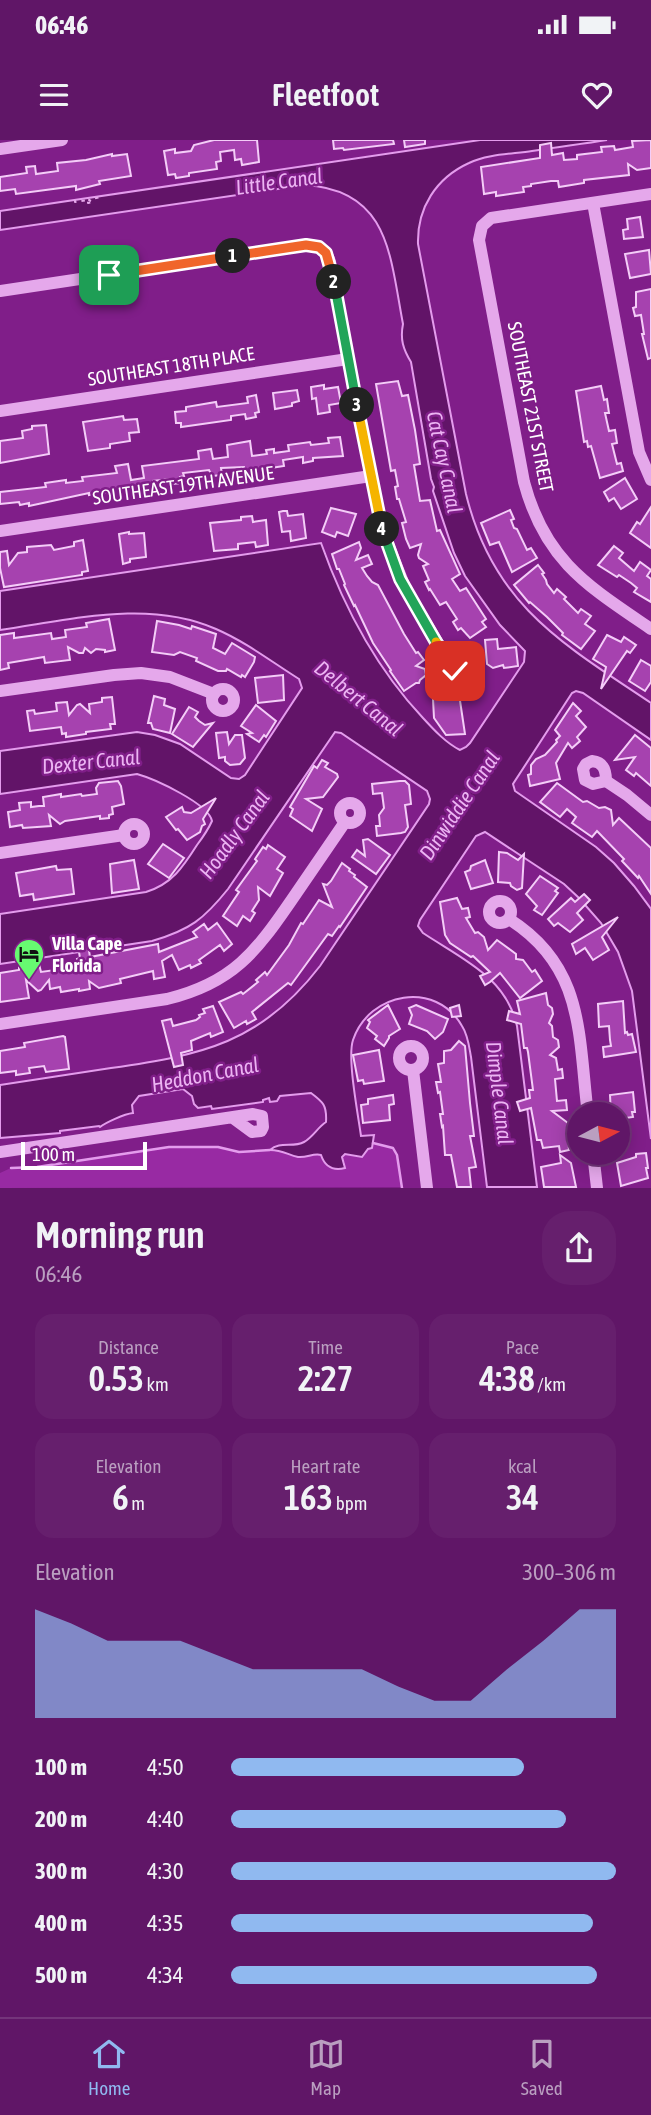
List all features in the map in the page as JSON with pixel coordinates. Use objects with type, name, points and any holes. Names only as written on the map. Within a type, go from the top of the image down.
[{"type":"street","points":[[0,149],[62,140]]},
{"type":"street","points":[[651,194],[593,203],[639,448],[651,480]]},
{"type":"street","name":"SOUTHEAST 21ST STREET","points":[[593,203],[488,220],[479,235],[480,250],[524,482],[536,515],[553,547],[572,570],[651,629]]},
{"type":"street","points":[[0,291],[306,245],[319,247],[328,257],[384,534],[412,602],[444,653]]},
{"type":"street","name":"SOUTHEAST 18TH PLACE","points":[[0,411],[348,359]]},
{"type":"street","name":"SOUTHEAST 19TH AVENUE","points":[[0,531],[371,476]]},
{"type":"street","points":[[0,691],[141,673],[170,677],[215,694]]},
{"type":"street","points":[[607,781],[651,815]]},
{"type":"street","points":[[0,1024],[167,999],[191,993],[213,983],[237,967],[262,943],[345,822]]},
{"type":"street","points":[[0,853],[124,835]]},
{"type":"street","points":[[509,919],[533,936],[549,953],[569,987],[575,1012],[586,1102]]},
{"type":"street","points":[[412,1070],[427,1188]]},
{"type":"street","points":[[0,1152],[233,1118]]},
{"type":"street","points":[[594,1166],[597,1188]]},
{"type":"path","points":[[75,200],[88,200],[88,203],[93,202],[89,200],[100,197]]},
{"type":"shaded area","points":[[373,1143],[393,1148],[397,1155],[402,1187],[0,1188],[0,1173],[11,1168],[37,1167],[169,1147],[218,1147],[239,1152],[283,1150],[290,1154],[308,1156],[317,1153],[321,1155],[324,1163],[345,1163],[342,1157],[345,1153],[352,1154],[372,1148]]},
{"type":"water","points":[[480,140],[607,140],[492,156],[457,169],[438,186],[425,207],[418,244],[466,494],[478,532],[494,565],[513,593],[561,640],[651,703],[651,740],[583,693],[572,693],[513,784],[515,791],[596,847],[614,863],[651,909],[651,1139],[632,991],[618,952],[601,923],[564,884],[485,832],[476,836],[418,926],[423,933],[481,971],[503,994],[511,1009],[517,1026],[537,1187],[487,1187],[466,1033],[451,1011],[436,1002],[420,998],[388,1002],[373,1011],[361,1024],[353,1040],[352,1072],[361,1136],[374,1135],[372,1148],[362,1157],[345,1154],[342,1157],[345,1168],[330,1167],[321,1155],[298,1157],[270,1150],[304,1142],[326,1122],[323,1104],[311,1093],[280,1096],[277,1101],[270,1102],[269,1098],[263,1102],[212,1109],[211,1106],[198,1108],[192,1096],[183,1089],[139,1096],[132,1105],[133,1113],[100,1127],[0,1138],[0,1085],[144,1063],[202,1050],[252,1029],[275,1013],[320,966],[430,799],[427,791],[341,733],[335,732],[228,889],[195,922],[152,941],[0,964],[0,914],[155,889],[182,867],[212,821],[209,814],[192,800],[137,774],[0,794],[0,751],[137,732],[180,744],[231,778],[239,779],[245,775],[302,688],[299,679],[227,634],[190,620],[164,615],[109,614],[0,630],[0,591],[321,543],[351,614],[390,679],[436,732],[460,750],[470,743],[524,662],[525,651],[500,625],[465,576],[454,553],[433,491],[411,362],[403,344],[403,324],[389,252],[381,231],[370,214],[354,199],[333,190],[305,185],[0,230],[0,211]]},
{"type":"building","points":[[214,140],[257,140],[259,162],[242,165],[241,159],[235,160],[234,150],[220,152],[221,161],[216,162],[217,169],[176,178],[175,174],[168,175],[164,151],[191,151],[194,145]]},
{"type":"building","points":[[333,140],[393,140],[394,144],[344,150],[334,149]]},
{"type":"building","points":[[404,140],[425,140],[425,144],[405,147]]},
{"type":"building","points":[[651,140],[651,168],[637,170],[628,164],[629,175],[584,180],[584,183],[559,187],[558,181],[551,181],[523,187],[524,192],[496,196],[496,192],[484,194],[481,167],[540,158],[540,145],[551,143],[552,155],[563,153],[564,160],[577,159],[577,155],[602,152],[601,147],[614,146],[615,150],[633,147],[632,141]]},
{"type":"building","points":[[127,154],[131,176],[99,181],[100,184],[76,190],[76,186],[16,194],[15,189],[0,191],[0,177],[27,173],[26,167],[35,166],[36,174],[58,171],[57,163]]},
{"type":"building","points":[[640,217],[643,237],[624,239],[623,230],[628,229],[627,219]]},
{"type":"building","points":[[649,250],[651,274],[630,278],[625,254]]},
{"type":"building","points":[[651,289],[651,358],[648,359],[641,315],[635,316],[633,308],[636,307],[636,292]]},
{"type":"building","points":[[398,381],[402,396],[408,395],[415,430],[420,464],[414,465],[420,501],[430,500],[437,531],[440,530],[460,574],[452,579],[460,591],[466,588],[486,619],[482,622],[486,627],[470,638],[461,628],[458,630],[453,622],[457,619],[446,602],[440,605],[429,590],[425,582],[429,580],[423,566],[428,564],[418,555],[421,544],[410,548],[406,539],[402,523],[406,522],[397,499],[395,487],[398,486],[395,470],[391,471],[376,384]]},
{"type":"building","points":[[324,385],[324,389],[338,387],[341,403],[329,405],[330,412],[318,414],[311,387]]},
{"type":"building","points":[[601,386],[604,400],[607,399],[609,413],[605,413],[609,431],[615,430],[617,443],[612,444],[617,464],[621,463],[623,471],[600,478],[591,446],[588,447],[587,441],[584,442],[576,391]]},
{"type":"building","points":[[297,390],[299,401],[292,403],[292,406],[275,409],[273,393]]},
{"type":"building","points":[[256,395],[259,412],[255,413],[256,417],[246,419],[245,414],[231,416],[231,420],[181,427],[181,423],[176,423],[175,412],[186,411],[186,407],[216,402],[217,407],[248,403],[247,397]]},
{"type":"building","points":[[123,416],[124,420],[137,419],[139,432],[129,433],[130,441],[110,444],[110,448],[88,451],[83,422]]},
{"type":"building","points":[[46,425],[49,454],[0,463],[0,441],[23,438],[22,431],[32,429],[32,426]]},
{"type":"building","points":[[340,437],[343,456],[313,458],[313,461],[303,463],[303,457],[283,460],[284,466],[245,472],[244,467],[221,468],[222,475],[212,476],[209,470],[183,473],[184,476],[180,477],[181,483],[172,484],[171,479],[153,481],[153,486],[125,488],[119,490],[119,493],[89,493],[29,506],[29,503],[20,505],[19,502],[0,504],[0,492],[46,487],[45,483],[66,480],[66,483],[83,481],[82,477],[117,473],[115,466],[128,464],[131,480],[144,478],[142,466],[199,459],[198,451],[211,449],[213,459],[228,457],[227,445],[250,441],[252,456],[267,454],[266,450],[274,449],[274,453],[289,451],[288,445],[329,443],[328,438]]},
{"type":"building","points":[[625,478],[637,499],[621,509],[614,498],[609,501],[604,492]]},
{"type":"building","points":[[651,507],[651,548],[630,533],[637,522],[640,524]]},
{"type":"building","points":[[331,508],[356,514],[348,536],[337,532],[335,537],[322,532]]},
{"type":"building","points":[[510,510],[514,528],[527,550],[531,548],[537,558],[512,572],[499,542],[490,545],[481,523]]},
{"type":"building","points":[[287,511],[288,516],[303,514],[306,538],[291,541],[290,531],[282,532],[279,512]]},
{"type":"building","points":[[252,516],[253,522],[266,520],[268,545],[256,547],[255,542],[238,544],[238,549],[214,551],[210,523],[241,520],[241,517]]},
{"type":"building","points":[[144,533],[146,557],[130,559],[130,562],[123,564],[119,534]]},
{"type":"building","points":[[83,540],[88,571],[82,572],[82,575],[4,587],[0,552],[7,551],[9,565],[18,553],[27,552],[27,547],[51,545],[54,550],[74,546],[74,542]]},
{"type":"building","points":[[359,542],[361,548],[356,560],[368,555],[372,564],[362,568],[372,582],[378,585],[404,634],[424,660],[416,666],[425,669],[426,675],[419,683],[404,691],[373,643],[332,554]]},
{"type":"building","points":[[614,546],[623,553],[619,558],[634,571],[640,562],[651,570],[647,576],[651,579],[651,602],[634,592],[637,588],[631,583],[598,565]]},
{"type":"building","points":[[538,565],[554,593],[557,589],[578,613],[581,609],[591,616],[585,624],[595,631],[581,649],[562,635],[563,633],[529,603],[514,585]]},
{"type":"building","points":[[109,619],[115,650],[105,652],[96,649],[91,653],[85,648],[83,653],[79,653],[68,647],[70,660],[45,663],[44,657],[8,663],[9,668],[0,670],[0,635],[14,633],[14,638],[51,633],[52,639],[66,637],[65,630],[87,627],[86,623]]},
{"type":"building","points":[[157,621],[191,629],[192,626],[216,634],[213,648],[225,654],[232,643],[255,657],[254,662],[245,677],[241,677],[227,669],[218,671],[196,661],[197,658],[180,652],[174,655],[152,652]]},
{"type":"building","points":[[607,635],[621,642],[624,637],[636,645],[630,653],[627,651],[601,689],[606,667],[593,659]]},
{"type":"building","points":[[497,639],[498,649],[516,647],[518,666],[504,668],[503,665],[493,668],[487,664],[485,640]]},
{"type":"building","points":[[641,660],[651,666],[651,682],[645,691],[629,681]]},
{"type":"building","points":[[283,675],[284,700],[258,703],[255,678]]},
{"type":"building","points":[[459,694],[465,734],[446,735],[434,718],[433,699]]},
{"type":"building","points":[[154,696],[165,699],[164,705],[175,709],[170,733],[153,729],[151,723],[148,723]]},
{"type":"building","points":[[112,697],[115,724],[110,724],[111,729],[66,737],[66,733],[62,734],[61,727],[30,731],[27,711],[34,710],[35,714],[57,711],[56,703],[67,702],[69,715],[80,704],[90,713],[89,704]]},
{"type":"building","points":[[573,703],[581,711],[576,716],[586,727],[577,737],[580,741],[572,748],[568,743],[556,763],[560,779],[530,786],[528,775],[531,774],[531,765],[557,742],[560,736],[555,730]]},
{"type":"building","points":[[256,705],[276,721],[266,737],[264,735],[259,742],[241,726]]},
{"type":"building","points":[[189,707],[198,712],[195,717],[205,725],[213,723],[193,747],[172,734]]},
{"type":"building","points":[[227,732],[229,744],[235,735],[242,735],[245,758],[240,764],[230,765],[225,761],[225,757],[219,758],[216,733]]},
{"type":"building","points":[[635,735],[651,748],[651,786],[636,773],[634,776],[626,770],[635,757],[615,760]]},
{"type":"building","points":[[322,760],[328,763],[325,767],[338,777],[323,797],[306,799],[322,809],[312,831],[290,816],[293,809],[290,807],[314,766],[317,768]]},
{"type":"building","points":[[118,781],[124,804],[112,807],[113,814],[109,815],[109,818],[100,819],[100,816],[60,824],[49,815],[51,826],[10,827],[8,812],[20,810],[19,803],[31,802],[31,807],[44,806],[43,797],[97,794],[99,783]]},
{"type":"building","points":[[405,781],[409,785],[411,804],[405,805],[408,827],[405,832],[377,836],[376,826],[380,826],[379,815],[384,808],[382,793],[373,794],[372,784]]},
{"type":"building","points":[[557,783],[583,802],[611,810],[613,825],[619,818],[651,848],[651,894],[639,876],[638,878],[597,831],[592,837],[572,823],[576,817],[567,809],[560,817],[540,802]]},
{"type":"building","points":[[216,798],[203,819],[205,824],[200,832],[187,840],[166,817],[182,807],[184,812],[191,813]]},
{"type":"building","points":[[368,839],[390,855],[376,874],[352,857],[357,850],[365,856],[363,840]]},
{"type":"building","points":[[163,844],[184,858],[169,878],[148,864]]},
{"type":"building","points":[[268,845],[285,857],[277,869],[283,873],[270,896],[258,887],[259,900],[252,911],[255,913],[250,921],[243,916],[237,926],[223,916],[239,892],[236,890],[257,861],[255,859],[263,847],[266,849]]},
{"type":"building","points":[[499,852],[507,853],[518,860],[524,854],[522,888],[517,890],[510,883],[498,882]]},
{"type":"building","points":[[134,860],[139,889],[112,893],[110,864]]},
{"type":"building","points":[[485,860],[493,883],[471,889],[465,872]]},
{"type":"building","points":[[342,863],[367,887],[340,927],[332,936],[328,934],[291,985],[288,983],[252,1012],[256,1019],[234,1028],[219,1002],[241,992],[243,994],[258,982],[256,980],[265,972],[267,975],[319,900],[332,907],[323,884],[327,885],[331,881]]},
{"type":"building","points":[[56,866],[57,870],[71,869],[74,894],[34,900],[33,894],[20,896],[16,873]]},
{"type":"building","points":[[540,876],[558,888],[555,891],[558,893],[542,915],[534,910],[537,906],[526,894]]},
{"type":"building","points":[[584,894],[590,900],[577,913],[583,920],[570,932],[558,923],[554,926],[548,919],[571,898],[575,902]]},
{"type":"building","points":[[457,898],[462,909],[468,908],[470,917],[466,918],[475,933],[478,932],[484,937],[488,950],[497,940],[516,954],[516,959],[523,960],[532,972],[535,970],[542,981],[520,998],[500,973],[485,985],[480,976],[490,972],[473,956],[450,943],[445,935],[440,902]]},
{"type":"building","points":[[618,917],[602,937],[609,950],[593,960],[585,948],[576,954],[572,944]]},
{"type":"building","points":[[217,923],[232,944],[224,951],[220,945],[199,960],[201,963],[191,968],[190,965],[179,970],[172,955],[162,961],[165,977],[154,979],[153,971],[120,979],[121,983],[99,988],[89,981],[90,989],[79,991],[61,992],[60,987],[50,989],[49,980],[38,991],[26,980],[29,998],[0,1002],[0,973],[39,964],[41,972],[78,967],[78,946],[88,944],[90,957],[158,944],[159,952],[197,937],[193,932],[204,924],[208,930]]},
{"type":"building","points":[[546,993],[548,1005],[552,1008],[553,1014],[549,1023],[559,1047],[550,1055],[556,1058],[558,1070],[562,1069],[563,1078],[555,1079],[557,1101],[566,1100],[567,1110],[552,1111],[567,1122],[567,1150],[560,1152],[559,1146],[543,1148],[541,1140],[537,1140],[531,1108],[520,1111],[517,1102],[530,1098],[529,1090],[533,1090],[521,1024],[507,1020],[509,1011],[520,1014],[517,1001]]},
{"type":"building","points":[[623,1001],[625,1033],[632,1034],[636,1052],[604,1057],[603,1047],[611,1046],[609,1026],[599,1027],[598,1004]]},
{"type":"building","points":[[388,1005],[400,1029],[389,1036],[384,1046],[367,1028],[370,1022],[368,1020]]},
{"type":"building","points":[[416,1005],[448,1019],[443,1032],[435,1039],[427,1031],[409,1024],[412,1015],[409,1008]]},
{"type":"building","points":[[459,1005],[461,1016],[452,1017],[450,1008]]},
{"type":"building","points":[[213,1006],[223,1032],[211,1037],[210,1033],[191,1041],[192,1050],[181,1053],[183,1065],[174,1067],[162,1021],[171,1019],[173,1026],[196,1020],[199,1015],[205,1013],[203,1009]]},
{"type":"building","points":[[63,1036],[69,1069],[46,1072],[44,1066],[29,1068],[30,1073],[0,1073],[0,1051],[25,1047],[24,1043]]},
{"type":"building","points":[[459,1041],[465,1046],[474,1136],[470,1136],[476,1167],[469,1168],[471,1187],[457,1187],[451,1155],[445,1155],[440,1114],[443,1114],[436,1082],[441,1082],[438,1064],[444,1063],[444,1051],[451,1050]]},
{"type":"building","points":[[379,1050],[384,1081],[364,1084],[363,1080],[358,1081],[353,1055]]},
{"type":"building","points":[[633,1092],[633,1117],[630,1117],[630,1102],[610,1102],[610,1095]]},
{"type":"building","points":[[393,1095],[394,1104],[389,1105],[390,1120],[363,1123],[361,1105],[368,1104],[368,1099]]},
{"type":"building","points":[[646,1153],[648,1178],[621,1186],[618,1166],[630,1166],[630,1159],[636,1157],[636,1154]]},
{"type":"building","points":[[560,1155],[567,1160],[567,1166],[572,1166],[576,1187],[544,1187],[541,1167],[561,1163]]},
{"type":"waterway","points":[[373,1143],[393,1148],[397,1155],[402,1188]]},
{"type":"waterway","points":[[11,1168],[37,1167],[169,1147],[218,1147],[239,1152],[270,1150]]},
{"type":"place","name":"Villa Cape Florida","points":[[29,981]]},
{"type":"route","points":[[109,275],[306,245],[319,247],[326,253],[330,261],[384,534],[406,590],[444,653],[441,660],[443,666],[449,671],[455,671]]},
{"type":"water label","name":"Little Canal","points":[[279,181]]},
{"type":"water label","name":"Cat Cay Canal","points":[[445,462]]},
{"type":"water label","name":"Delbert Canal","points":[[359,698]]},
{"type":"water label","name":"Dexter Canal","points":[[91,761]]},
{"type":"water label","name":"Dinwiddie Canal","points":[[459,805]]},
{"type":"water label","name":"Hoadly Canal","points":[[234,834]]},
{"type":"water label","name":"Heddon Canal","points":[[205,1074]]},
{"type":"water label","name":"Dimple Canal","points":[[500,1093]]}]
